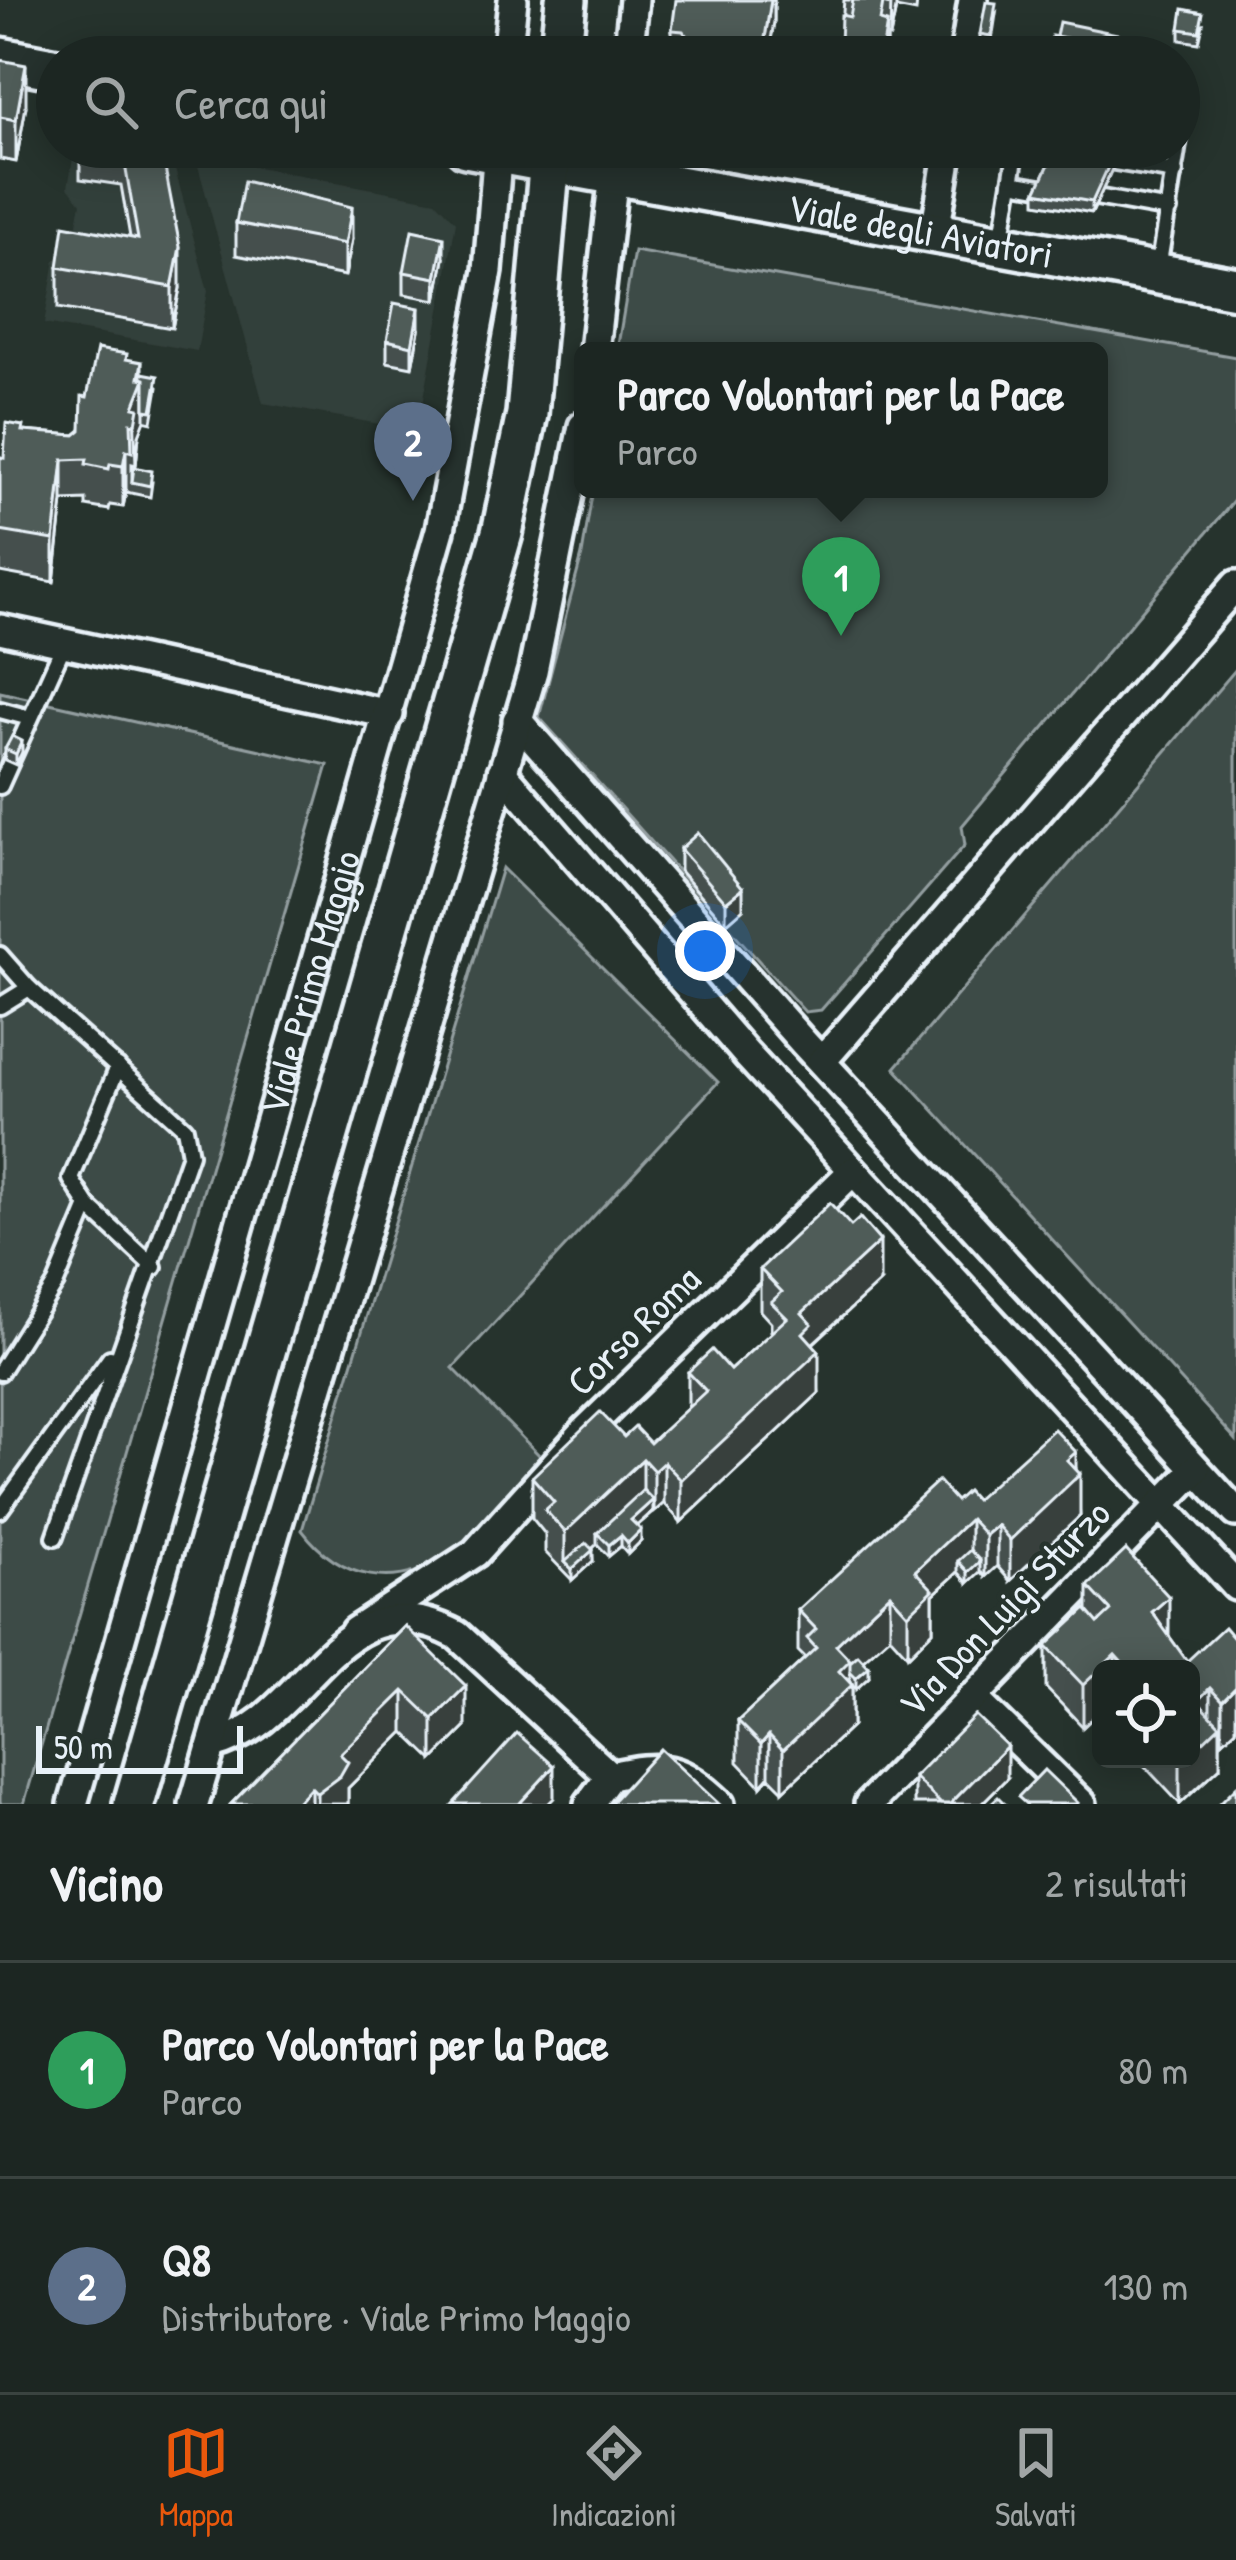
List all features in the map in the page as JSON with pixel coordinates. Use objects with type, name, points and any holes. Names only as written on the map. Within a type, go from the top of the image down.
[{"type":"street","points":[[509,36],[513,0]]},
{"type":"street","points":[[562,36],[566,0]]},
{"type":"street","points":[[630,36],[634,0]]},
{"type":"street","points":[[967,36],[973,0]]},
{"type":"street","points":[[0,58],[36,65]]},
{"type":"street","name":"Viale Primo Maggio","points":[[73,1804],[440,530],[471,377],[486,168]]},
{"type":"street","name":"Viale Primo Maggio","points":[[134,1804],[502,533],[527,414],[549,168]]},
{"type":"street","points":[[595,342],[615,168]]},
{"type":"street","name":"Viale degli Aviatori","points":[[651,168],[935,232],[1236,288]]},
{"type":"street","points":[[935,232],[946,168]]},
{"type":"street","points":[[194,1804],[517,720],[554,586],[574,476]]},
{"type":"street","points":[[768,1078],[812,1052],[1236,585]]},
{"type":"street","points":[[0,629],[389,714]]},
{"type":"street","points":[[517,720],[812,1052],[1236,1512]]},
{"type":"street","points":[[502,772],[768,1078],[1157,1506],[1236,1586]]},
{"type":"street","points":[[810,1124],[844,1087]]},
{"type":"street","name":"Corso Roma","points":[[212,1745],[234,1740],[258,1724],[355,1631],[475,1553],[585,1431],[853,1172]]},
{"type":"street","name":"Via Don Luigi Sturzo","points":[[877,1801],[972,1696],[1196,1469]]},
{"type":"street","points":[[355,1631],[393,1618],[427,1619],[457,1636],[610,1776]]},
{"type":"street","points":[[972,1696],[1082,1804]]},
{"type":"street","points":[[589,1804],[610,1776],[642,1769],[685,1772],[720,1804]]},
{"type":"lane","points":[[1000,244],[1015,168]]},
{"type":"lane","points":[[1150,168],[1175,172]]},
{"type":"lane","points":[[1158,274],[1175,168]]},
{"type":"lane","points":[[1011,182],[1168,210]]},
{"type":"lane","points":[[0,786],[65,643]]},
{"type":"lane","points":[[0,710],[30,718]]},
{"type":"lane","points":[[0,955],[29,988],[185,1128],[190,1154],[154,1267],[123,1339],[55,1537]]},
{"type":"lane","points":[[0,1006],[29,988]]},
{"type":"lane","points":[[118,1066],[71,1179],[88,1206],[154,1267]]},
{"type":"lane","points":[[0,1372],[56,1282],[88,1206]]},
{"type":"lane","points":[[0,1510],[123,1339]]},
{"type":"shaded area","points":[[71,168],[175,168],[208,291],[197,351],[44,324],[55,260],[72,249],[81,203],[68,187]]},
{"type":"shaded area","points":[[199,168],[263,168],[436,201],[456,222],[418,431],[263,403]]},
{"type":"shaded area","points":[[634,251],[1236,357],[1236,498],[962,826],[965,845],[821,1010],[805,1012],[539,717],[582,555],[592,498],[1108,498],[1108,342],[619,342]]},
{"type":"shaded area","points":[[1236,669],[1236,1440],[895,1068]]},
{"type":"shaded area","points":[[0,692],[328,765],[24,1804],[0,1804]]},
{"type":"shaded area","points":[[502,868],[718,1082],[453,1368],[544,1460],[488,1523],[451,1555],[410,1573],[370,1575],[334,1560],[302,1530]]},
{"type":"building","points":[[676,0],[771,0],[765,36],[687,36],[672,30]]},
{"type":"building","points":[[853,0],[891,0],[890,5],[883,3],[880,21],[887,23],[885,36],[840,36],[841,15],[850,17]]},
{"type":"building","points":[[986,2],[996,3],[991,36],[980,34]]},
{"type":"building","points":[[1183,9],[1203,13],[1199,32],[1180,29]]},
{"type":"building","points":[[1059,22],[1117,34],[1117,36],[1056,36]]},
{"type":"building","points":[[0,60],[26,65],[16,120],[0,117]]},
{"type":"building","points":[[126,168],[165,168],[180,247],[172,287],[58,267],[64,225],[138,239]]},
{"type":"building","points":[[1047,168],[1107,168],[1092,202],[1036,192]]},
{"type":"building","points":[[244,181],[352,207],[345,244],[236,223]]},
{"type":"building","points":[[412,230],[444,237],[436,278],[404,272]]},
{"type":"building","points":[[394,303],[419,308],[412,346],[387,340]]},
{"type":"building","points":[[97,349],[142,362],[139,378],[145,379],[134,407],[139,408],[136,424],[131,423],[132,452],[126,450],[123,466],[110,464],[109,469],[86,464],[87,459],[63,460],[54,540],[0,531],[0,457],[4,458],[6,423],[23,426],[22,431],[75,435],[81,430],[82,396],[87,397]]},
{"type":"building","points":[[142,373],[158,376],[152,411],[145,410]]},
{"type":"building","points":[[134,467],[152,471],[150,486],[132,482]]},
{"type":"building","points":[[12,736],[22,741],[16,754],[5,749]]},
{"type":"building","points":[[698,833],[743,888],[726,902],[680,849]]},
{"type":"building","points":[[830,1203],[851,1226],[860,1218],[880,1241],[802,1313],[812,1324],[803,1333],[819,1351],[681,1480],[664,1462],[654,1471],[643,1459],[565,1532],[545,1510],[554,1502],[532,1477],[600,1412],[624,1437],[635,1427],[650,1443],[706,1391],[688,1372],[712,1350],[730,1370],[787,1318],[771,1302],[782,1292],[760,1269]]},
{"type":"building","points":[[1054,1429],[1076,1452],[1067,1460],[1080,1474],[1010,1540],[997,1525],[985,1535],[970,1519],[915,1571],[933,1590],[908,1614],[890,1594],[836,1645],[850,1660],[839,1671],[852,1685],[783,1750],[769,1735],[761,1744],[738,1721],[816,1648],[807,1638],[816,1629],[798,1610],[938,1481],[956,1501],[967,1491],[975,1500]]},
{"type":"building","points":[[643,1490],[653,1500],[631,1520],[641,1530],[628,1543],[621,1535],[609,1545],[597,1533]]},
{"type":"building","points":[[586,1543],[593,1550],[572,1569],[565,1562]]},
{"type":"building","points":[[970,1550],[980,1561],[968,1572],[958,1561]]},
{"type":"building","points":[[1126,1550],[1169,1597],[1152,1612],[1186,1660],[1120,1660],[1115,1655],[1110,1660],[1092,1660],[1092,1677],[1083,1685],[1046,1646],[1086,1609],[1098,1623],[1111,1611],[1088,1586]]},
{"type":"building","points":[[405,1626],[466,1686],[433,1719],[404,1691],[340,1754],[348,1762],[340,1776],[317,1793],[311,1787],[295,1804],[231,1804]]},
{"type":"building","points":[[1224,1627],[1236,1641],[1236,1687],[1222,1701],[1210,1688],[1200,1698],[1200,1660],[1188,1660]]},
{"type":"building","points":[[858,1655],[869,1667],[856,1678],[850,1662]]},
{"type":"building","points":[[1200,1704],[1220,1725],[1200,1744]]},
{"type":"building","points":[[975,1715],[1007,1746],[950,1804],[941,1804],[914,1777]]},
{"type":"building","points":[[517,1733],[554,1766],[519,1804],[453,1804]]},
{"type":"building","points":[[660,1749],[719,1804],[610,1804]]},
{"type":"building","points":[[1044,1770],[1077,1804],[1026,1804],[1018,1797]]},
{"type":"building","points":[[1236,1787],[1236,1804],[1219,1804]]},
{"type":"place","name":"Q8","points":[[413,501]]},
{"type":"place","name":"Parco Volontari per la Pace","points":[[841,636]]}]
